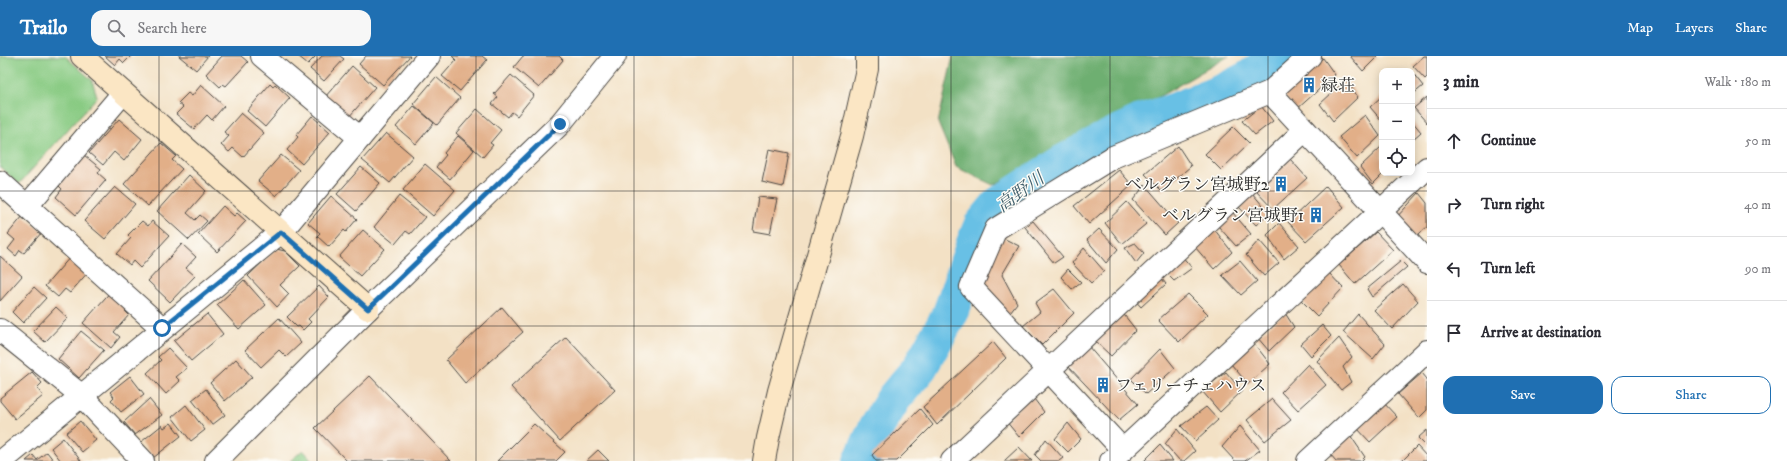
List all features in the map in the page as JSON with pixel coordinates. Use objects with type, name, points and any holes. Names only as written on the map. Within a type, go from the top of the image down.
[{"type":"street","points":[[82,56],[368,309]]},
{"type":"street","points":[[262,56],[360,138]]},
{"type":"street","points":[[2,461],[162,328],[281,232],[429,56]]},
{"type":"street","points":[[216,461],[368,309],[560,124],[615,56]]},
{"type":"street","points":[[764,461],[779,391],[852,136],[867,70],[867,56]]},
{"type":"street","points":[[1310,56],[1270,92],[1113,157],[996,229],[971,287],[1049,370],[1117,456],[1427,168]]},
{"type":"street","points":[[1270,92],[1427,262]]},
{"type":"street","points":[[27,206],[124,93]]},
{"type":"street","points":[[952,461],[1305,130]]},
{"type":"street","points":[[0,182],[162,328]]},
{"type":"street","points":[[0,330],[82,396],[143,461]]},
{"type":"street","points":[[1308,461],[1427,351]]},
{"type":"green space","points":[[0,56],[65,56],[92,80],[97,97],[19,184],[0,167]]},
{"type":"green space","points":[[953,56],[1229,56],[1057,156],[993,185],[956,167],[938,123]]},
{"type":"green space","points":[[303,450],[313,461],[290,461]]},
{"type":"building","points":[[105,56],[131,56],[124,63],[120,59],[115,65]]},
{"type":"building","points":[[179,56],[208,56],[196,70]]},
{"type":"building","points":[[222,56],[241,56],[248,62],[226,86],[223,84],[220,87],[206,74]]},
{"type":"building","points":[[298,56],[316,56],[308,64]]},
{"type":"building","points":[[322,56],[340,56],[344,59],[324,81],[310,69]]},
{"type":"building","points":[[366,56],[410,56],[383,85],[359,64]]},
{"type":"building","points":[[452,56],[482,56],[487,60],[460,91],[442,76],[456,60]]},
{"type":"building","points":[[523,56],[559,56],[563,60],[539,88],[514,67]]},
{"type":"building","points":[[1350,56],[1378,56],[1363,71]]},
{"type":"building","points":[[1424,56],[1427,56],[1427,77],[1425,79],[1413,66]]},
{"type":"building","name":"緑荘","points":[[1323,58],[1335,75],[1296,110],[1283,94]]},
{"type":"building","points":[[352,66],[375,87],[348,118],[325,97]]},
{"type":"building","points":[[511,75],[534,95],[517,116],[512,112],[508,117],[492,104],[498,97],[494,94]]},
{"type":"building","points":[[1415,76],[1423,86],[1415,93]]},
{"type":"building","points":[[436,77],[460,98],[437,125],[413,104]]},
{"type":"building","points":[[1346,80],[1358,97],[1333,121],[1320,104]]},
{"type":"building","points":[[270,84],[273,87],[275,84],[290,98],[265,127],[247,111]]},
{"type":"building","points":[[201,85],[224,106],[212,120],[207,115],[194,129],[176,114],[183,107],[178,103],[188,93],[192,96]]},
{"type":"building","points":[[1427,97],[1427,123],[1415,109],[1415,107]]},
{"type":"building","points":[[1379,99],[1379,118],[1370,107]]},
{"type":"building","points":[[414,106],[434,123],[416,144],[396,127]]},
{"type":"building","points":[[1261,106],[1273,121],[1255,135],[1242,121]]},
{"type":"building","points":[[477,109],[501,130],[490,143],[493,145],[483,157],[456,133]]},
{"type":"building","points":[[241,113],[264,133],[243,157],[233,148],[229,152],[221,145],[229,136],[224,132]]},
{"type":"building","points":[[1365,115],[1379,135],[1379,137],[1357,158],[1339,137]]},
{"type":"building","points":[[312,116],[330,132],[302,164],[287,150],[298,137],[296,135]]},
{"type":"building","points":[[119,119],[142,139],[124,161],[114,152],[103,165],[89,153]]},
{"type":"building","points":[[1415,125],[1421,132],[1415,137]]},
{"type":"building","points":[[1233,127],[1249,143],[1221,170],[1205,154]]},
{"type":"building","points":[[386,133],[413,156],[390,183],[362,160]]},
{"type":"building","points":[[458,136],[474,150],[450,179],[436,167],[446,155],[444,153]]},
{"type":"building","points":[[161,143],[176,156],[172,160],[182,169],[148,206],[124,184]]},
{"type":"building","points":[[1178,146],[1191,166],[1162,191],[1145,174]]},
{"type":"building","points":[[769,149],[789,153],[783,187],[762,182]]},
{"type":"building","points":[[1379,149],[1379,176],[1381,176],[1373,184],[1360,167]]},
{"type":"building","points":[[84,155],[101,169],[98,173],[106,180],[76,215],[56,197],[62,189],[58,185]]},
{"type":"building","points":[[281,155],[299,170],[276,196],[258,181]]},
{"type":"building","name":"ベルグラン宮城野2","points":[[1290,159],[1307,178],[1273,209],[1256,191]]},
{"type":"building","points":[[425,164],[455,190],[433,216],[403,190]]},
{"type":"building","points":[[361,167],[380,183],[356,211],[337,194]]},
{"type":"building","points":[[1119,170],[1132,185],[1089,224],[1074,206]]},
{"type":"building","points":[[189,175],[206,191],[187,213],[195,220],[200,215],[207,221],[189,240],[157,211]]},
{"type":"building","points":[[1145,185],[1178,223],[1165,235],[1133,200]]},
{"type":"building","name":"ベルグラン宮城野1","points":[[1326,186],[1344,207],[1306,241],[1288,222]]},
{"type":"building","points":[[115,187],[135,204],[105,239],[84,221]]},
{"type":"building","points":[[1252,193],[1269,213],[1256,225],[1238,206]]},
{"type":"building","points":[[1419,193],[1427,203],[1427,227],[1413,239],[1395,219]]},
{"type":"building","points":[[331,196],[357,219],[346,232],[344,230],[329,247],[317,236],[320,233],[308,223]]},
{"type":"building","points":[[399,196],[425,217],[410,234],[406,231],[395,244],[374,227]]},
{"type":"building","points":[[758,197],[777,199],[770,234],[753,231]]},
{"type":"building","points":[[1127,202],[1146,224],[1122,244],[1105,223]]},
{"type":"building","points":[[223,206],[234,216],[237,213],[246,221],[217,252],[198,234]]},
{"type":"building","points":[[1233,213],[1251,234],[1236,246],[1218,226]]},
{"type":"building","points":[[23,216],[42,232],[24,253],[20,250],[16,256],[8,249],[15,240],[8,234]]},
{"type":"building","points":[[142,221],[148,226],[152,221],[169,236],[140,268],[133,261],[130,265],[117,254],[131,238],[128,235]]},
{"type":"building","points":[[1033,221],[1063,257],[1054,263],[1025,227]]},
{"type":"building","points":[[1279,223],[1299,246],[1284,259],[1267,235]]},
{"type":"building","points":[[1099,229],[1118,249],[1106,263],[1087,240]]},
{"type":"building","points":[[1214,229],[1232,252],[1214,269],[1195,247]]},
{"type":"building","points":[[363,230],[385,249],[360,276],[339,257]]},
{"type":"building","points":[[1376,232],[1393,250],[1355,284],[1339,265]]},
{"type":"building","points":[[1001,237],[1019,246],[1002,275],[1017,303],[1007,316],[980,284]]},
{"type":"building","points":[[1259,240],[1279,263],[1264,276],[1246,255]]},
{"type":"building","points":[[1135,243],[1144,253],[1136,263],[1125,248]]},
{"type":"building","points":[[182,244],[196,257],[186,268],[195,276],[170,302],[148,281]]},
{"type":"building","points":[[1084,248],[1104,271],[1091,283],[1072,263]]},
{"type":"building","points":[[276,249],[285,251],[300,266],[280,285],[289,294],[277,307],[248,276]]},
{"type":"building","points":[[1181,255],[1192,268],[1174,281],[1165,272]]},
{"type":"building","points":[[0,256],[22,276],[0,301]]},
{"type":"building","points":[[71,256],[89,271],[70,293],[65,289],[58,297],[45,286]]},
{"type":"building","points":[[1240,261],[1257,281],[1241,295],[1222,275]]},
{"type":"building","points":[[1401,261],[1407,267],[1372,297],[1367,289]]},
{"type":"building","points":[[1068,269],[1081,282],[1072,289],[1061,277]]},
{"type":"building","points":[[1329,273],[1343,288],[1317,316],[1299,298]]},
{"type":"building","points":[[1158,274],[1166,284],[1141,307],[1133,298]]},
{"type":"building","points":[[244,280],[266,305],[239,329],[217,305]]},
{"type":"building","points":[[1403,284],[1418,301],[1392,329],[1374,310]]},
{"type":"building","points":[[319,286],[329,297],[308,319],[311,322],[303,330],[299,326],[297,327],[287,317]]},
{"type":"building","points":[[34,287],[46,298],[23,323],[12,312]]},
{"type":"building","points":[[113,289],[131,304],[125,311],[129,315],[114,332],[120,337],[111,348],[83,323]]},
{"type":"building","points":[[1054,289],[1074,313],[1042,345],[1023,326],[1040,312],[1035,303]]},
{"type":"building","points":[[1188,294],[1208,314],[1179,342],[1158,320]]},
{"type":"building","points":[[56,307],[68,318],[45,342],[33,331]]},
{"type":"building","points":[[502,307],[523,332],[465,383],[446,360]]},
{"type":"building","points":[[1121,311],[1136,330],[1111,356],[1094,340]]},
{"type":"building","points":[[1285,313],[1294,327],[1269,351],[1257,337]]},
{"type":"building","points":[[207,314],[223,334],[191,361],[174,341]]},
{"type":"building","points":[[1358,314],[1385,344],[1373,359],[1343,332]]},
{"type":"building","points":[[279,318],[301,343],[286,357],[279,350],[261,367],[245,350]]},
{"type":"building","points":[[1322,325],[1331,336],[1311,356],[1301,344]]},
{"type":"building","points":[[81,331],[104,350],[79,378],[58,359]]},
{"type":"building","points":[[566,337],[615,390],[560,441],[511,387]]},
{"type":"building","points":[[1339,338],[1352,357],[1343,367],[1351,382],[1341,390],[1317,361]]},
{"type":"building","points":[[993,342],[1006,358],[937,425],[923,407]]},
{"type":"building","points":[[1253,342],[1270,364],[1248,384],[1231,364]]},
{"type":"building","name":"フェリーチェハウス","points":[[1088,346],[1138,404],[1119,420],[1067,365]]},
{"type":"building","points":[[168,348],[187,368],[176,377],[180,381],[166,394],[147,373],[161,360],[158,357]]},
{"type":"building","points":[[1160,349],[1175,368],[1146,394],[1131,379]]},
{"type":"building","points":[[236,359],[252,377],[225,401],[210,383]]},
{"type":"building","points":[[1308,364],[1326,385],[1298,410],[1281,392]]},
{"type":"building","points":[[32,372],[42,383],[37,388],[43,396],[15,419],[0,401],[0,398]]},
{"type":"building","points":[[1226,372],[1242,391],[1220,412],[1202,391]]},
{"type":"building","points":[[1422,373],[1427,379],[1427,410],[1419,418],[1398,394]]},
{"type":"building","points":[[130,376],[144,394],[121,412],[111,400],[114,397],[110,392]]},
{"type":"building","points":[[370,376],[451,461],[347,461],[315,428]]},
{"type":"building","points":[[206,389],[225,415],[212,425],[192,400]]},
{"type":"building","points":[[1031,395],[1044,412],[1019,437],[1006,421]]},
{"type":"building","points":[[149,399],[162,415],[135,435],[124,422]]},
{"type":"building","points":[[1272,399],[1291,420],[1265,441],[1247,420]]},
{"type":"building","points":[[1382,401],[1397,417],[1370,442],[1356,427]]},
{"type":"building","points":[[186,405],[205,430],[191,441],[172,417]]},
{"type":"building","points":[[1206,407],[1218,420],[1195,441],[1181,426]]},
{"type":"building","points":[[920,409],[933,425],[897,461],[876,461],[872,455]]},
{"type":"building","points":[[80,421],[96,440],[82,452],[66,433]]},
{"type":"building","points":[[171,423],[181,436],[153,458],[141,442],[162,425],[164,428]]},
{"type":"building","points":[[1068,423],[1081,439],[1068,452],[1055,439]]},
{"type":"building","points":[[534,424],[565,452],[556,461],[497,461]]},
{"type":"building","points":[[1240,426],[1260,450],[1245,461],[1235,461],[1222,447]]},
{"type":"building","points":[[1177,429],[1195,451],[1184,461],[1180,461],[1165,444]]},
{"type":"building","points":[[1427,430],[1427,447],[1418,438]]},
{"type":"building","points":[[1350,435],[1365,457],[1361,461],[1336,461],[1330,454]]},
{"type":"building","points":[[63,438],[81,461],[61,461],[51,448]]},
{"type":"building","points":[[1046,439],[1063,458],[1059,461],[1041,461],[1035,455]]},
{"type":"building","points":[[1160,445],[1173,461],[1144,461]]},
{"type":"building","points":[[1417,446],[1427,457],[1427,461],[1402,461]]},
{"type":"building","points":[[1019,447],[1032,461],[1004,461]]},
{"type":"building","points":[[598,450],[609,461],[586,461]]},
{"type":"building","points":[[47,452],[54,461],[26,461],[33,455],[37,460]]},
{"type":"waterway","name":"高野川","points":[[861,461],[876,428],[894,398],[920,367],[950,314],[981,226],[999,204],[1062,163],[1100,142],[1143,121],[1224,91],[1249,78],[1278,56]]},
{"type":"place","name":"緑荘","points":[[1309,85]]},
{"type":"place","name":"ベルグラン宮城野2","points":[[1281,184]]},
{"type":"place","name":"ベルグラン宮城野1","points":[[1316,215]]},
{"type":"place","name":"フェリーチェハウス","points":[[1103,385]]},
{"type":"route","points":[[162,328],[281,232],[368,309],[560,124]]}]
